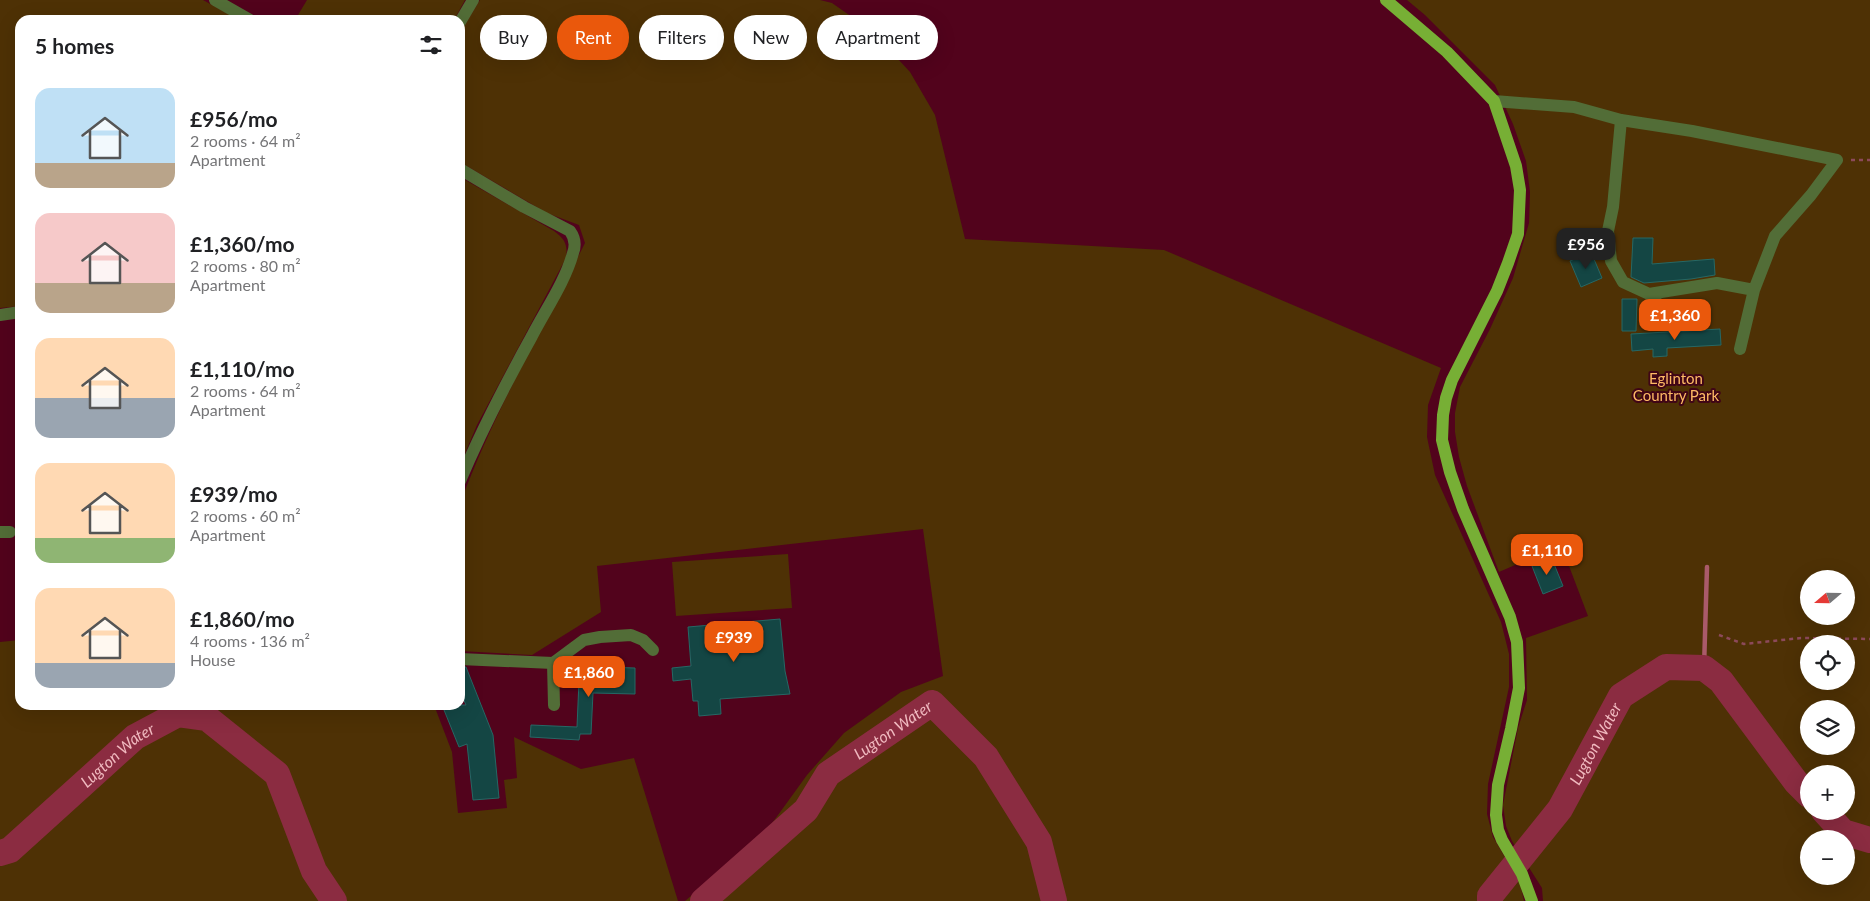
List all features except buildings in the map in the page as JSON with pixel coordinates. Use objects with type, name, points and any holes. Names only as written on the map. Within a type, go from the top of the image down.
[{"type":"main road","points":[[1386,0],[1448,52],[1494,101],[1516,166],[1520,190],[1518,234],[1497,291],[1452,380],[1443,415],[1442,440],[1450,472],[1463,509],[1510,617],[1516,642],[1519,688],[1496,800],[1498,830],[1522,874],[1532,901]]},
{"type":"street","points":[[215,0],[241,15]]},
{"type":"street","points":[[464,15],[473,0]]},
{"type":"street","points":[[1494,101],[1574,107],[1621,120],[1692,131],[1837,160],[1811,195],[1775,236],[1754,290],[1740,349]]},
{"type":"street","points":[[1621,120],[1613,207],[1608,231],[1611,261],[1623,282],[1656,300],[1665,326]]},
{"type":"street","points":[[465,173],[570,231],[574,237],[574,252],[563,278],[503,389],[465,469]]},
{"type":"street","points":[[1648,294],[1717,283],[1754,290]]},
{"type":"street","points":[[0,315],[15,313]]},
{"type":"street","points":[[465,658],[554,663],[584,640],[631,635],[643,640],[653,650]]},
{"type":"street","points":[[554,663],[554,704]]},
{"type":"path","points":[[1837,160],[1870,160]]},
{"type":"path","points":[[1719,635],[1744,644],[1801,638],[1870,639]]},
{"type":"green space","points":[[0,0],[203,0],[230,15],[15,15],[15,306],[0,308]]},
{"type":"green space","points":[[307,0],[465,0],[457,15],[298,15]]},
{"type":"green space","points":[[480,0],[820,0],[832,3],[849,15],[817,15],[817,60],[899,60],[910,72],[935,115],[965,239],[1164,250],[1441,368],[1428,405],[1427,437],[1435,475],[1501,622],[1509,654],[1509,687],[1488,784],[1487,814],[1493,837],[1520,883],[1524,901],[685,901],[765,833],[807,775],[844,733],[901,692],[943,676],[923,529],[597,566],[601,612],[532,655],[465,651],[465,491],[487,437],[585,243],[579,225],[547,213],[465,165],[465,25]]},
{"type":"green space","name":"Eglinton Country Park","points":[[1407,0],[1870,0],[1870,901],[1543,901],[1542,888],[1512,841],[1506,826],[1503,805],[1518,728],[1527,700],[1526,638],[1588,616],[1561,545],[1499,572],[1467,486],[1459,457],[1455,432],[1455,413],[1460,387],[1490,329],[1513,278],[1529,223],[1530,192],[1526,161],[1513,124],[1495,85],[1425,15]]},
{"type":"green space","points":[[465,180],[554,231],[561,237],[567,249],[566,258],[477,425],[465,453]]},
{"type":"green space","points":[[788,554],[792,608],[676,616],[672,562]]},
{"type":"green space","points":[[15,640],[15,710],[436,710],[452,752],[458,813],[507,808],[504,780],[517,778],[514,737],[581,769],[634,758],[678,901],[0,901],[0,642]]},
{"type":"waterway","points":[[1704,668],[1707,567]]},
{"type":"waterway","name":"Lugton Water","points":[[1490,901],[1490,896],[1560,809],[1621,696],[1666,667],[1704,668],[1721,681],[1800,786]]},
{"type":"waterway","name":"Lugton Water","points":[[703,901],[806,810],[828,774],[932,703],[986,757],[1039,842],[1054,901]]},
{"type":"waterway","name":"Lugton Water","points":[[0,853],[10,850],[135,737],[178,714],[207,718],[277,774],[314,871],[334,901]]},
{"type":"waterway","name":"Lugton Water","points":[[1832,820],[1843,832],[1870,840]]}]
